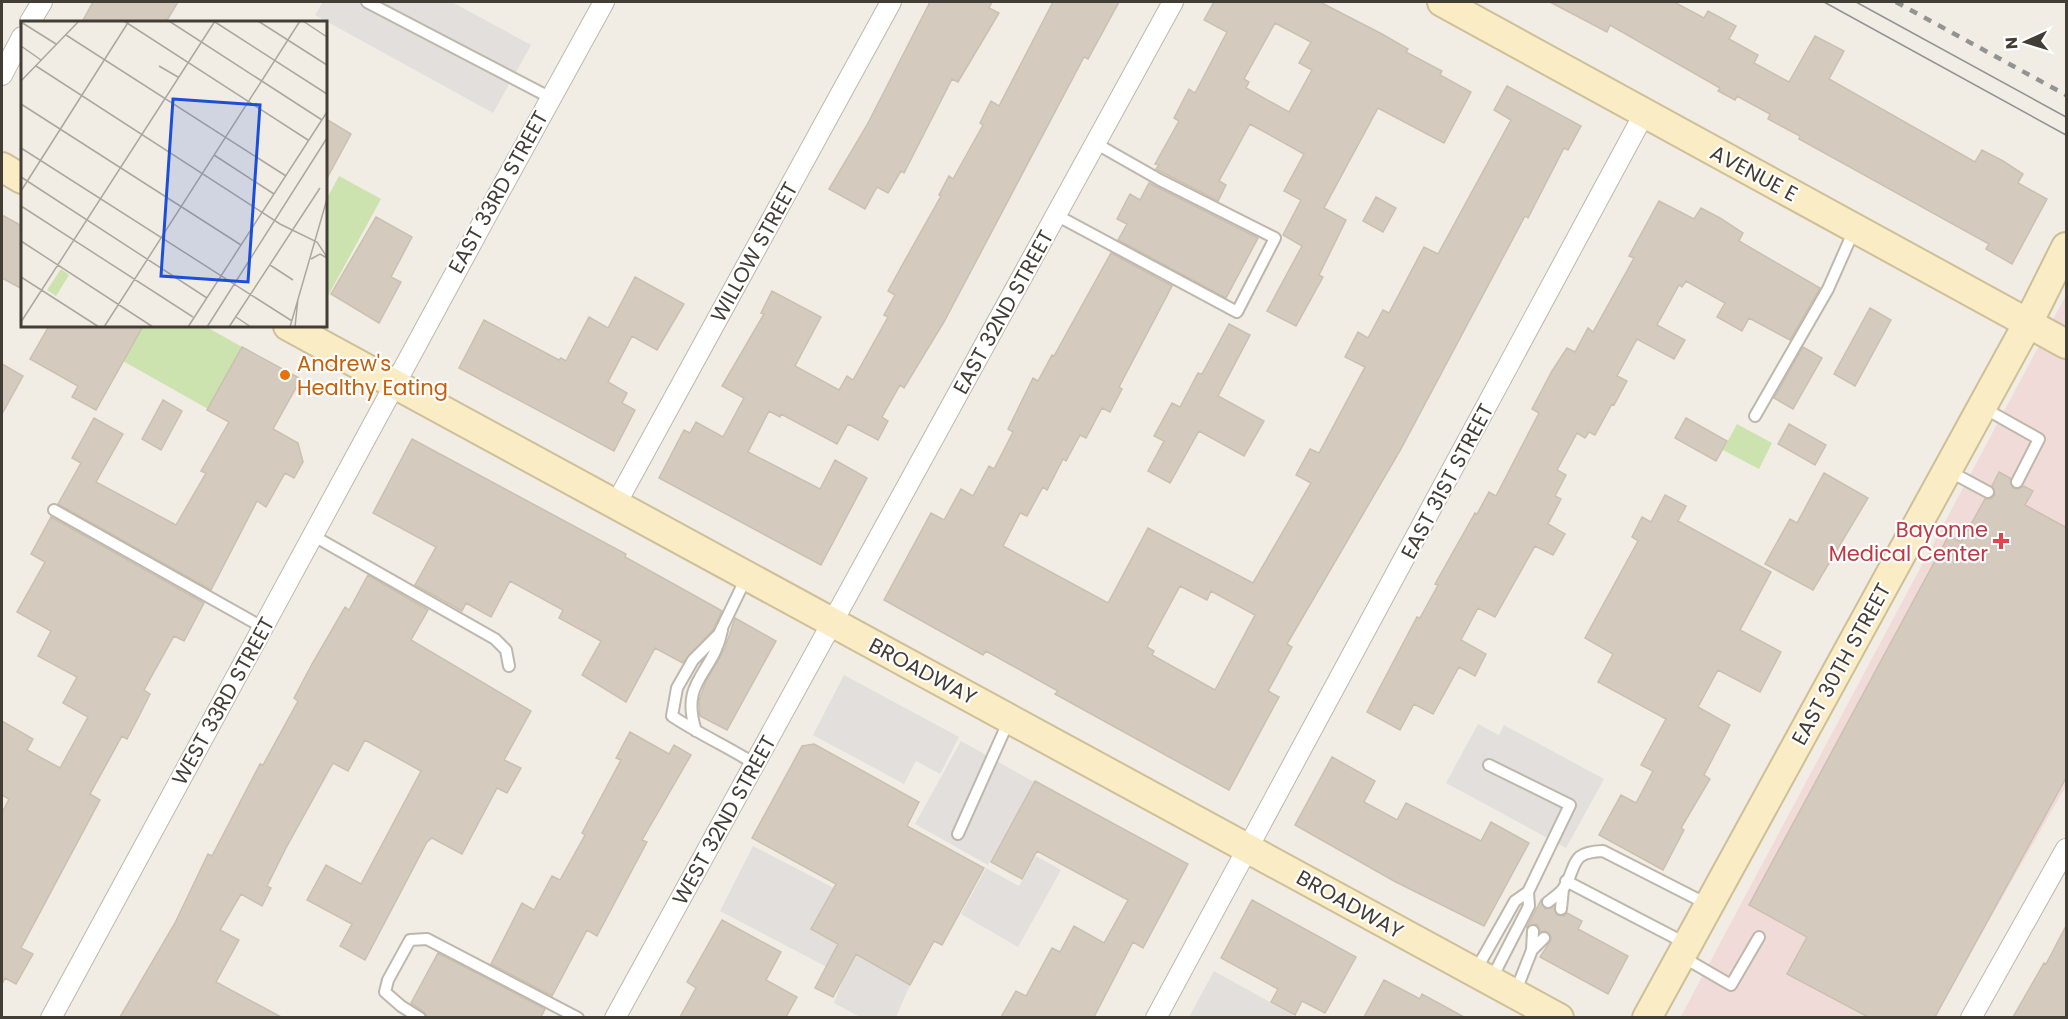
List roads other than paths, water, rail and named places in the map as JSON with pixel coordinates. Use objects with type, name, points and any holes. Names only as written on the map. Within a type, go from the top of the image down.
[{"type":"street","points":[[31,21],[42,2]]},
{"type":"street","name":"EAST 33RD STREET","points":[[393,383],[604,2]]},
{"type":"street","name":"WILLOW STREET","points":[[617,502],[891,2]]},
{"type":"street","name":"EAST 32ND STREET","points":[[833,622],[1173,2]]},
{"type":"street","name":"AVENUE E","points":[[1442,2],[2067,344]]},
{"type":"street","points":[[2,75],[21,39]]},
{"type":"street","name":"EAST 31ST STREET","points":[[1156,1017],[1644,114]]},
{"type":"street","points":[[2,167],[21,178]]},
{"type":"street","name":"EAST 30TH STREET","points":[[1647,1017],[2028,323],[2067,247]]},
{"type":"street","name":"BROADWAY","points":[[290,327],[617,502],[1559,1017]]},
{"type":"street","name":"WEST 33RD STREET","points":[[51,1017],[264,628],[393,383]]},
{"type":"street","name":"WEST 32ND STREET","points":[[615,1017],[833,622]]},
{"type":"street","points":[[1971,1017],[2067,849]]},
{"type":"lane","points":[[367,2],[551,98]]},
{"type":"lane","points":[[1056,215],[1237,312],[1275,238],[1160,180],[1095,143]]},
{"type":"lane","points":[[1755,416],[1828,289],[1855,228]]},
{"type":"lane","points":[[1982,407],[2039,439],[2017,482]]},
{"type":"lane","points":[[1947,470],[1988,492]]},
{"type":"lane","points":[[54,510],[264,628]]},
{"type":"lane","points":[[312,535],[495,639],[506,650],[509,666]]},
{"type":"lane","points":[[696,731],[690,714],[690,698],[719,644],[723,627],[748,575]]},
{"type":"lane","points":[[723,627],[693,660],[677,688],[672,716],[696,731],[721,742],[755,765]]},
{"type":"lane","points":[[958,834],[1010,718]]},
{"type":"lane","points":[[1489,765],[1570,805],[1528,892],[1515,901],[1494,934],[1493,982]]},
{"type":"lane","points":[[1561,909],[1564,885],[1574,860],[1588,852],[1603,851],[1709,905]]},
{"type":"lane","points":[[1548,902],[1564,885]]},
{"type":"lane","points":[[1564,885],[1662,929],[1684,950],[1731,985],[1759,937]]},
{"type":"lane","points":[[1493,982],[1529,906],[1528,892]]},
{"type":"lane","points":[[1532,950],[1533,931]]},
{"type":"lane","points":[[1493,982],[1544,938]]},
{"type":"lane","points":[[420,1017],[400,1006],[385,992],[388,980],[410,940],[427,939],[578,1017]]},
{"type":"tram line","points":[[1824,2],[2066,135]]},
{"type":"tram line","points":[[1856,2],[2066,117]]},
{"type":"railway","points":[[1896,2],[2066,95]]},
{"type":"place","name":"Andrew's Healthy Eating","points":[[285,375]]},
{"type":"place","name":"Bayonne Medical Center","points":[[2001,541]]}]
